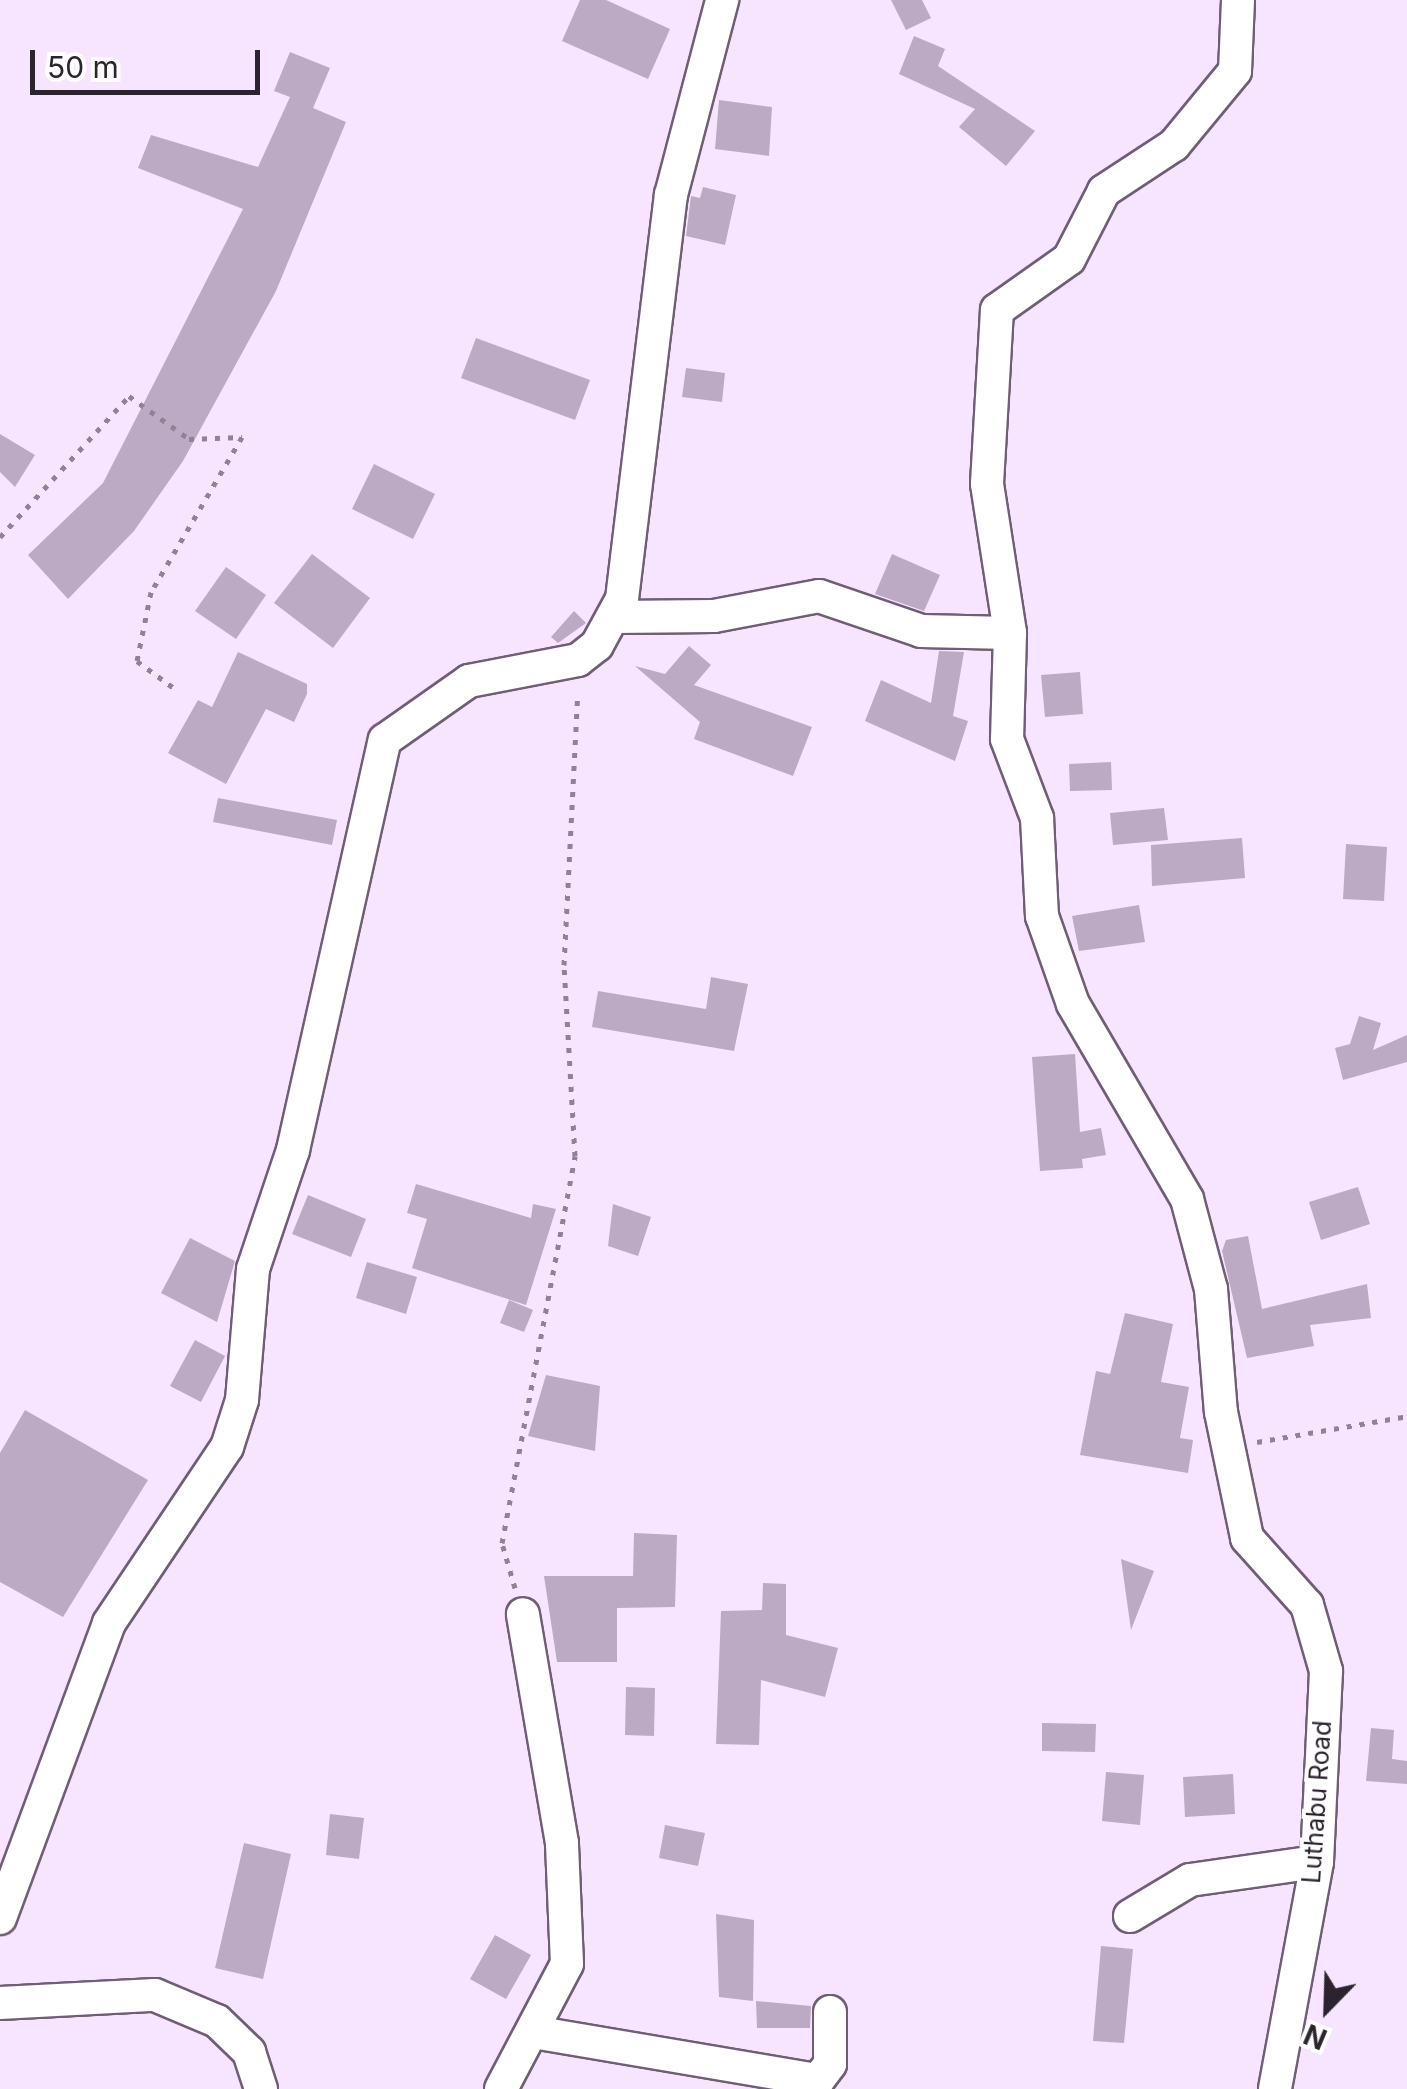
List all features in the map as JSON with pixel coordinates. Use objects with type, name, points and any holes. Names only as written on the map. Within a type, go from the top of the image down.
[{"type":"street","points":[[0,1918],[109,1624],[227,1448],[242,1400],[252,1269],[294,1150],[386,740],[469,681],[578,660],[614,617],[628,570],[671,195],[722,0]]},
{"type":"street","points":[[1229,1450],[1211,1288],[1186,1198],[1073,1004],[1042,916],[1038,818],[1007,739],[1010,634],[987,484],[997,310],[1069,259],[1104,191],[1174,145],[1234,70],[1238,0]]},
{"type":"street","points":[[614,617],[714,616],[819,596],[921,632],[1010,634]]},
{"type":"street","name":"Luthabu Road","points":[[1229,1450],[1247,1538],[1307,1605],[1326,1671],[1317,1862],[1275,2089]]},
{"type":"street","points":[[501,2089],[567,1964],[562,1844],[522,1614]]},
{"type":"street","points":[[1130,1916],[1190,1880],[1317,1862]]},
{"type":"street","points":[[0,2003],[155,1995],[218,2021],[249,2052],[261,2089]]},
{"type":"street","points":[[534,2032],[818,2080],[829,2070],[830,2012]]},
{"type":"path","points":[[0,537],[130,396],[189,439],[242,437],[151,592],[136,661],[178,691]]},
{"type":"path","points":[[522,1614],[502,1543],[575,1156],[564,966],[578,660]]},
{"type":"path","points":[[1229,1450],[1407,1416]]},
{"type":"building","points":[[580,0],[606,0],[670,29],[648,79],[562,41]]},
{"type":"building","points":[[891,0],[922,0],[931,18],[906,30]]},
{"type":"building","points":[[914,36],[945,49],[938,66],[1035,131],[1006,166],[959,127],[975,109],[899,74]]},
{"type":"building","points":[[290,52],[330,68],[313,108],[346,122],[276,291],[183,461],[134,531],[68,599],[28,555],[103,483],[243,209],[138,168],[151,135],[258,167],[290,97],[274,91]]},
{"type":"building","points":[[719,100],[772,107],[769,156],[715,149]]},
{"type":"building","points":[[703,187],[736,195],[725,245],[686,236],[691,196],[700,198]]},
{"type":"building","points":[[476,338],[590,380],[575,420],[461,378]]},
{"type":"building","points":[[686,368],[725,373],[722,402],[682,397]]},
{"type":"building","points":[[0,434],[35,455],[15,487],[0,472]]},
{"type":"building","points":[[374,464],[435,494],[413,539],[352,509]]},
{"type":"building","points":[[312,554],[370,598],[333,648],[274,603]]},
{"type":"building","points":[[892,554],[940,575],[924,611],[875,594]]},
{"type":"building","points":[[226,567],[266,595],[236,639],[195,611]]},
{"type":"building","points":[[574,611],[586,623],[558,643],[551,637]]},
{"type":"building","points":[[689,646],[711,665],[694,685],[812,727],[793,776],[694,739],[700,722],[635,666],[665,674]]},
{"type":"building","points":[[939,651],[964,652],[953,716],[968,721],[955,761],[865,721],[881,680],[931,703]]},
{"type":"building","points":[[238,652],[307,684],[307,694],[294,722],[266,709],[226,784],[168,753],[198,700],[212,707]]},
{"type":"building","points":[[1080,672],[1083,714],[1045,717],[1041,675]]},
{"type":"building","points":[[1111,762],[1112,790],[1070,791],[1069,764]]},
{"type":"building","points":[[218,798],[337,820],[332,845],[213,822]]},
{"type":"building","points":[[1164,808],[1168,840],[1113,845],[1110,813]]},
{"type":"building","points":[[1242,838],[1245,878],[1152,886],[1151,845]]},
{"type":"building","points":[[1346,844],[1387,847],[1384,901],[1343,899]]},
{"type":"building","points":[[1139,905],[1145,942],[1079,951],[1072,916]]},
{"type":"building","points":[[711,977],[748,984],[734,1051],[592,1027],[598,991],[706,1009]]},
{"type":"building","points":[[1359,1016],[1381,1023],[1373,1050],[1407,1035],[1407,1062],[1343,1080],[1335,1048],[1350,1044]]},
{"type":"building","points":[[1075,1054],[1080,1132],[1101,1128],[1106,1155],[1082,1159],[1083,1168],[1040,1171],[1032,1057]]},
{"type":"building","points":[[416,1184],[531,1218],[533,1204],[556,1209],[526,1305],[412,1268],[427,1219],[407,1213]]},
{"type":"building","points":[[1358,1187],[1370,1224],[1321,1240],[1309,1202]]},
{"type":"building","points":[[308,1195],[366,1219],[351,1257],[292,1234]]},
{"type":"building","points":[[613,1204],[651,1217],[638,1256],[608,1246]]},
{"type":"building","points":[[1248,1236],[1262,1309],[1367,1284],[1371,1318],[1310,1325],[1314,1346],[1247,1358],[1222,1251],[1226,1240]]},
{"type":"building","points":[[190,1238],[235,1261],[217,1322],[161,1293]]},
{"type":"building","points":[[367,1262],[417,1277],[406,1314],[356,1298]]},
{"type":"building","points":[[509,1300],[533,1310],[524,1332],[500,1323]]},
{"type":"building","points":[[1125,1313],[1173,1324],[1161,1382],[1189,1387],[1180,1438],[1193,1440],[1188,1473],[1080,1455],[1096,1371],[1110,1374]]},
{"type":"building","points":[[195,1340],[225,1356],[201,1402],[170,1386]]},
{"type":"building","points":[[546,1375],[600,1386],[595,1451],[528,1436]]},
{"type":"building","points":[[25,1410],[148,1480],[63,1617],[0,1582],[0,1453]]},
{"type":"building","points":[[634,1533],[677,1535],[675,1607],[617,1608],[617,1662],[557,1662],[544,1576],[633,1576]]},
{"type":"building","points":[[1121,1559],[1154,1571],[1131,1630]]},
{"type":"building","points":[[763,1583],[786,1584],[786,1635],[838,1648],[825,1697],[761,1680],[759,1745],[716,1744],[721,1611],[762,1610]]},
{"type":"building","points":[[626,1687],[655,1688],[654,1736],[625,1735]]},
{"type":"building","points":[[1042,1723],[1096,1724],[1095,1752],[1042,1751]]},
{"type":"building","points":[[1371,1728],[1394,1730],[1392,1759],[1407,1761],[1407,1784],[1366,1781]]},
{"type":"building","points":[[1106,1772],[1144,1775],[1140,1825],[1102,1821]]},
{"type":"building","points":[[1233,1774],[1235,1814],[1185,1817],[1183,1777]]},
{"type":"building","points":[[330,1814],[364,1818],[359,1859],[326,1855]]},
{"type":"building","points":[[665,1825],[705,1833],[698,1866],[659,1858]]},
{"type":"building","points":[[244,1843],[291,1854],[263,1979],[215,1968]]},
{"type":"building","points":[[716,1914],[754,1920],[753,2001],[719,1997]]},
{"type":"building","points":[[495,1935],[531,1955],[506,1999],[470,1979]]},
{"type":"building","points":[[1101,1946],[1133,1949],[1124,2043],[1093,2041]]},
{"type":"building","points":[[756,2001],[811,2006],[810,2028],[757,2028]]}]
